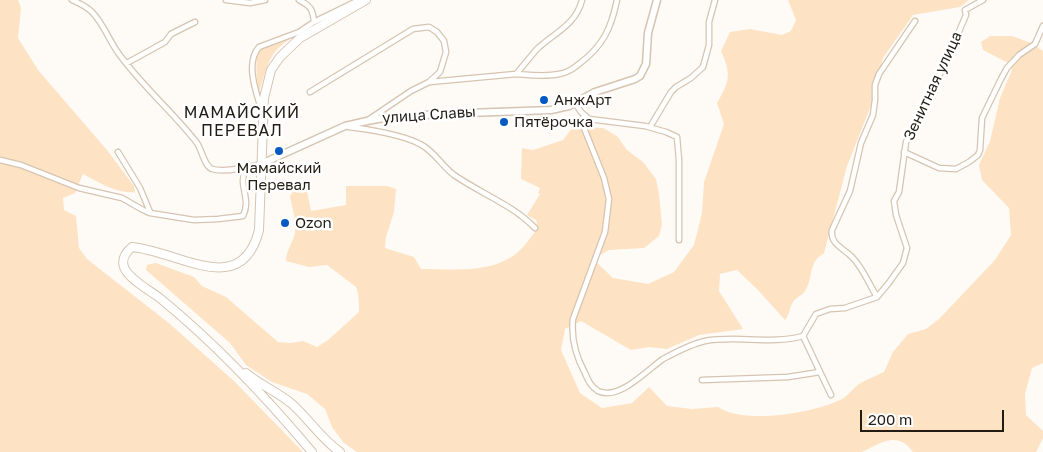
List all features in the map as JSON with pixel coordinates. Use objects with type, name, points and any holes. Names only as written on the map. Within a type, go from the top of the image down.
[{"type":"highway","points":[[340,452],[284,398],[259,384],[173,309],[132,277],[124,267],[124,258],[126,252],[132,247],[144,248],[212,268],[230,266],[243,261],[252,250],[260,230],[263,118],[267,84],[271,70],[280,56],[300,38],[363,0]]},
{"type":"highway","points":[[218,350],[273,407],[312,452]]},
{"type":"highway","points":[[273,407],[273,403],[276,400],[284,398]]},
{"type":"street","points":[[72,0],[90,10],[98,19],[118,53],[198,145],[207,165],[211,169],[246,168],[261,164]]},
{"type":"street","points":[[226,0],[250,3],[265,0]]},
{"type":"street","points":[[299,0],[308,4],[313,10],[314,22]]},
{"type":"street","points":[[263,118],[254,78],[253,58],[259,47],[299,32],[314,22],[363,0]]},
{"type":"street","points":[[516,74],[537,49],[569,24],[576,16],[582,0]]},
{"type":"street","points":[[429,82],[516,74],[544,76],[571,70],[599,48],[612,24],[617,0]]},
{"type":"street","name":"улица Славы","points":[[261,164],[346,126],[367,121],[388,117],[551,110],[575,104],[602,90],[636,79],[642,74],[646,64],[648,32],[657,0]]},
{"type":"street","points":[[650,126],[671,92],[703,67],[708,45],[709,22],[715,0]]},
{"type":"street","name":"Зенитная улица","points":[[877,297],[903,263],[907,248],[896,215],[894,201],[899,192],[906,142],[946,62],[966,15],[967,8],[983,0]]},
{"type":"street","points":[[584,115],[582,123],[604,178],[609,200],[605,232],[573,318],[573,346],[592,386],[601,392],[614,392],[630,384],[664,359],[684,348],[704,341],[741,338],[770,340],[803,336],[816,314],[830,309],[845,308],[877,297],[857,263],[837,244],[832,236],[832,230],[850,191],[861,143],[873,115],[875,85],[879,74],[915,21]]},
{"type":"street","points":[[127,64],[165,42],[171,34],[195,22]]},
{"type":"street","points":[[904,152],[939,168],[956,169],[978,155],[982,118],[1000,79],[1006,68],[1019,55],[1035,44],[1043,26]]},
{"type":"street","points":[[310,92],[413,29],[430,27],[437,32],[444,41],[446,52],[440,72],[429,82],[411,91],[367,121]]},
{"type":"street","points":[[575,104],[589,119],[650,126],[677,137],[679,160],[679,240]]},
{"type":"street","points":[[346,126],[363,128],[421,144],[455,176],[476,190],[507,206],[535,228]]},
{"type":"street","points":[[118,152],[140,188],[150,213]]},
{"type":"street","points":[[0,160],[21,165],[79,188],[122,198],[150,213],[194,220],[243,216],[246,202],[242,176],[246,168]]},
{"type":"street","points":[[803,336],[831,395]]},
{"type":"street","points":[[702,380],[780,377],[820,372]]},
{"type":"shaded area","points":[[0,0],[18,0],[21,8],[18,38],[38,70],[107,150],[134,186],[135,192],[121,191],[108,187],[83,174],[75,193],[63,198],[64,210],[76,216],[79,248],[87,259],[170,324],[235,382],[303,452],[0,452]]},
{"type":"shaded area","points":[[788,0],[969,0],[960,7],[913,15],[883,58],[870,108],[847,166],[824,253],[815,261],[808,286],[804,293],[793,302],[785,320],[737,270],[720,274],[719,291],[743,329],[699,335],[667,349],[649,347],[631,350],[581,321],[565,329],[561,350],[580,393],[602,408],[632,403],[649,387],[667,406],[692,409],[718,407],[745,415],[780,415],[815,409],[830,404],[842,399],[859,384],[884,372],[893,352],[908,334],[926,329],[939,319],[995,260],[1011,235],[1009,208],[982,180],[979,165],[990,141],[1000,98],[1012,70],[1010,64],[983,50],[981,42],[990,36],[1012,36],[1031,43],[1043,51],[1043,363],[1032,368],[1025,394],[1026,415],[1043,431],[1043,438],[1036,452],[913,452],[901,441],[889,440],[862,452],[357,452],[344,443],[332,427],[325,409],[307,394],[272,382],[246,365],[230,343],[146,270],[147,265],[156,263],[194,277],[202,286],[226,297],[278,342],[303,341],[317,347],[328,340],[359,312],[358,296],[356,287],[327,265],[309,267],[286,261],[295,233],[295,219],[290,196],[296,187],[306,186],[311,211],[346,205],[346,186],[387,186],[396,189],[394,212],[386,237],[385,248],[414,257],[421,269],[472,269],[484,267],[497,264],[518,252],[538,228],[536,220],[527,215],[540,194],[538,193],[540,188],[521,179],[522,148],[533,150],[563,140],[573,127],[603,128],[617,136],[627,150],[643,162],[656,179],[662,225],[659,236],[644,248],[609,250],[593,259],[613,278],[648,284],[674,272],[694,245],[702,213],[704,182],[724,124],[717,103],[728,78],[727,66],[721,51],[730,32],[750,29],[782,35],[791,31],[796,20]]},
{"type":"shaded area","points":[[297,35],[280,46],[270,59],[259,92],[257,58],[260,50],[273,43]]},
{"type":"place","name":"АнжАрт","points":[[544,100]]},
{"type":"place","name":"Пятёрочка","points":[[504,122]]},
{"type":"place","name":"Мамайский Перевал","points":[[279,151]]},
{"type":"place","name":"Ozon","points":[[285,223]]},
{"type":"district","name":"МАМАЙСКИЙ ПЕРЕВАЛ","points":[[242,122]]}]
